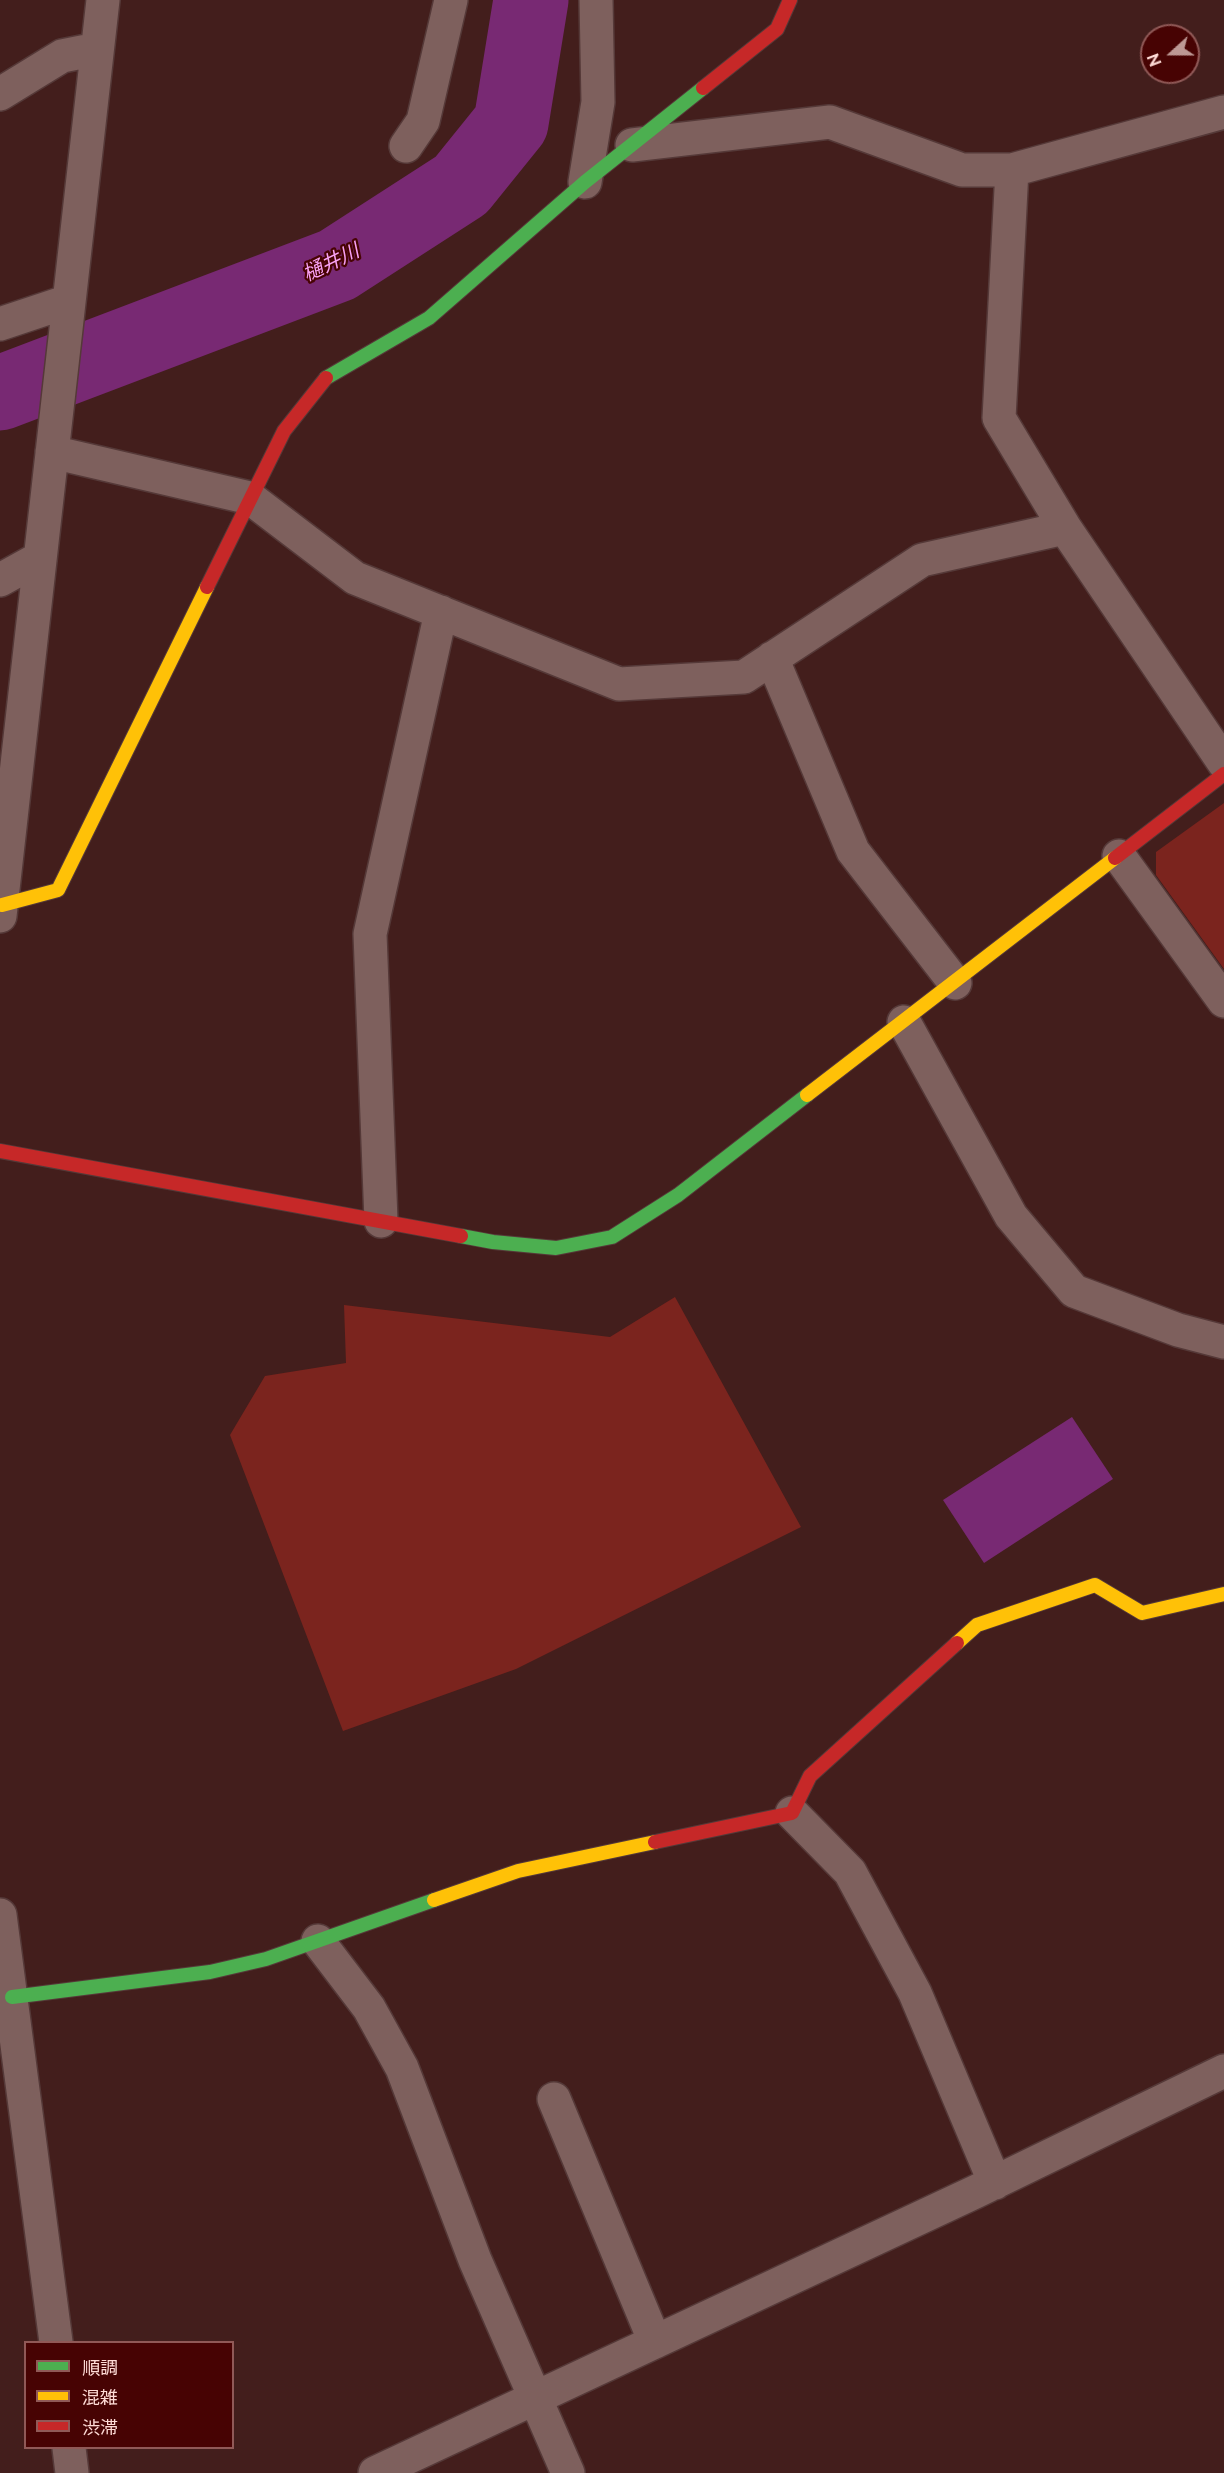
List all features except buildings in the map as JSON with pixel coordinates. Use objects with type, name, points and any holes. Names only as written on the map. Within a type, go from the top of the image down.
[{"type":"street","points":[[103,0],[1,910],[58,890],[249,498],[284,431],[326,378],[429,318],[585,182],[777,29],[790,0]]},
{"type":"street","points":[[406,146],[423,122],[451,0]]},
{"type":"street","points":[[585,182],[598,102],[596,0]]},
{"type":"street","points":[[0,94],[62,56],[97,49]]},
{"type":"street","points":[[632,145],[830,122],[962,170],[1012,170],[1224,112]]},
{"type":"street","points":[[1012,170],[999,418],[1065,528],[1224,763]]},
{"type":"street","points":[[0,324],[67,314]]},
{"type":"street","points":[[53,437],[249,498],[355,578],[619,684],[744,677],[922,561],[1065,528]]},
{"type":"street","points":[[0,580],[40,558]]},
{"type":"street","points":[[381,1221],[370,934],[441,612]]},
{"type":"street","points":[[772,658],[853,851],[954,982]]},
{"type":"street","points":[[0,1151],[493,1242],[556,1248],[612,1237],[678,1195],[1224,774]]},
{"type":"street","points":[[1119,856],[1224,1001]]},
{"type":"street","points":[[904,1022],[1011,1215],[1074,1291],[1178,1330],[1224,1342]]},
{"type":"street","points":[[792,1813],[810,1776],[878,1712],[977,1625],[1095,1585],[1142,1613],[1224,1594]]},
{"type":"street","points":[[12,1997],[210,1972],[266,1959],[518,1871],[792,1813]]},
{"type":"street","points":[[792,1813],[850,1872],[915,1993],[995,2183]]},
{"type":"street","points":[[0,1915],[56,2341]]},
{"type":"street","points":[[318,1941],[369,2008],[402,2068],[475,2260],[537,2397],[568,2473]]},
{"type":"street","points":[[375,2473],[995,2183],[1224,2071]]},
{"type":"street","points":[[554,2099],[655,2342]]},
{"type":"street","points":[[69,2449],[72,2473]]},
{"type":"shaded area","points":[[1224,803],[1224,969],[1156,875],[1156,852]]},
{"type":"shaded area","points":[[675,1297],[801,1527],[516,1669],[343,1731],[230,1435],[265,1376],[346,1363],[344,1305],[610,1337]]},
{"type":"shaded area","points":[[1072,1417],[1113,1479],[984,1563],[943,1500]]},
{"type":"waterway","name":"樋井川","points":[[0,393],[337,265],[461,185],[511,123],[531,0]]},
{"type":"traffic: fast","points":[[326,378],[429,318],[585,182],[703,88]]},
{"type":"traffic: fast","points":[[461,1236],[493,1242],[556,1248],[612,1237],[678,1195],[807,1095]]},
{"type":"traffic: fast","points":[[12,1997],[210,1972],[266,1959],[434,1900]]},
{"type":"traffic: slow","points":[[2,905],[58,890],[207,587]]},
{"type":"traffic: slow","points":[[807,1095],[1115,858]]},
{"type":"traffic: slow","points":[[957,1643],[977,1625],[1095,1585],[1142,1613],[1224,1594]]},
{"type":"traffic: slow","points":[[434,1900],[518,1871],[655,1842]]},
{"type":"traffic: jam","points":[[703,88],[777,29],[790,0]]},
{"type":"traffic: jam","points":[[207,587],[284,431],[326,378]]},
{"type":"traffic: jam","points":[[1115,858],[1224,774]]},
{"type":"traffic: jam","points":[[0,1151],[461,1236]]},
{"type":"traffic: jam","points":[[655,1842],[792,1813],[810,1776],[957,1643]]}]
